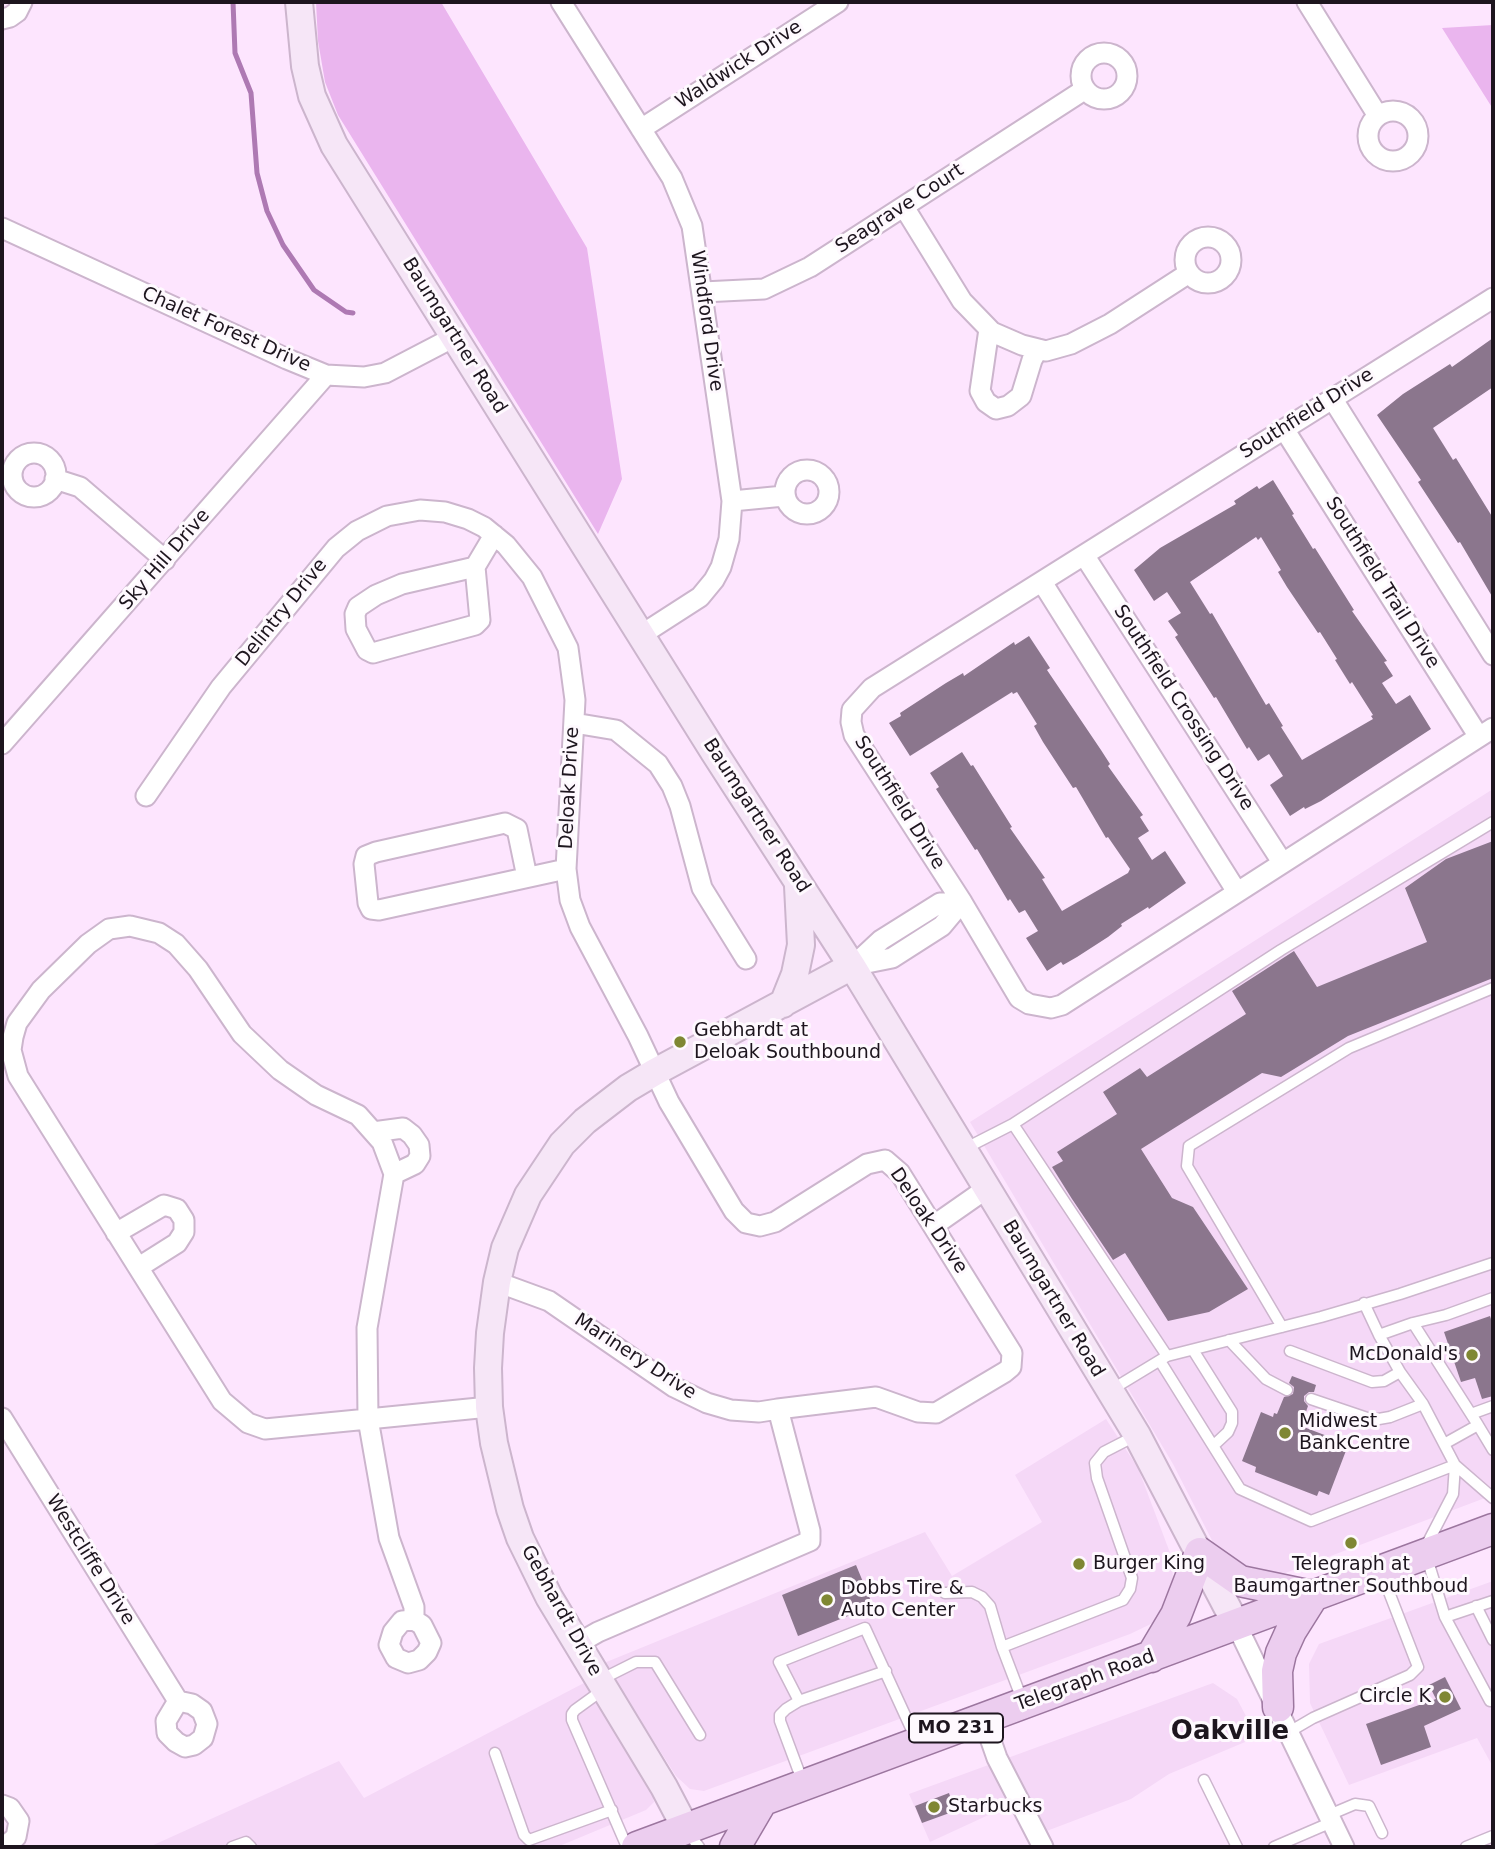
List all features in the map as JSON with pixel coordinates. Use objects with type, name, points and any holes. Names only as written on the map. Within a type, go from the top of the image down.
[{"type":"main road","name":"Baumgartner Road","points":[[299,2],[305,66],[312,96],[334,145],[852,967],[1137,1435],[1237,1626]]},
{"type":"main road","points":[[783,1004],[795,974],[801,945],[798,883]]},
{"type":"main road","name":"Gebhardt Drive","points":[[691,1841],[664,1787],[536,1573],[520,1538],[500,1474],[489,1407],[488,1368],[497,1282],[505,1248],[528,1195],[562,1144],[606,1103],[655,1072],[852,967]]},
{"type":"main road","name":"Telegraph Road","points":[[637,1847],[691,1841],[762,1801],[1493,1529]]},
{"type":"main road","points":[[1151,1657],[1176,1615],[1200,1553],[1240,1581],[1313,1596],[1281,1653],[1277,1671],[1283,1719]]},
{"type":"main road","points":[[735,1847],[762,1801]]},
{"type":"street","points":[[2,19],[17,12],[22,2]]},
{"type":"street","name":"Windford Drive","points":[[561,2],[672,178],[692,226],[732,501],[729,539],[721,567],[714,580],[700,597],[641,635]]},
{"type":"street","points":[[1307,2],[1378,116]]},
{"type":"street","name":"Waldwick Drive","points":[[641,130],[827,5]]},
{"type":"street","name":"Seagrave Court","points":[[703,292],[764,289],[810,267],[1084,90]]},
{"type":"street","points":[[904,207],[962,301],[989,329],[1022,345],[1046,351],[1071,344],[1110,324],[1189,273]]},
{"type":"street","name":"Chalet Forest Drive","points":[[2,228],[326,375],[364,377],[385,373],[454,337]]},
{"type":"street","name":"Southfield Drive","points":[[1486,733],[1062,1005],[1051,1009],[1029,1004],[1020,998],[962,902],[854,735],[850,722],[852,710],[872,688],[1493,298]]},
{"type":"street","points":[[989,329],[980,391],[986,402],[996,409],[1008,407],[1021,396],[1038,349]]},
{"type":"street","name":"Sky Hill Drive","points":[[2,744],[326,375]]},
{"type":"street","points":[[1332,398],[1493,655]]},
{"type":"street","name":"Southfield Trail Drive","points":[[1284,429],[1486,733]]},
{"type":"street","points":[[55,479],[80,487],[166,560]]},
{"type":"street","points":[[732,501],[785,496]]},
{"type":"street","name":"Delintry Drive","points":[[146,796],[221,687],[335,548],[357,531],[387,516],[420,510],[445,512],[468,519]]},
{"type":"street","name":"Deloak Drive","points":[[468,519],[494,535],[532,577],[568,648],[575,700],[566,869],[570,900],[580,927],[669,1101],[734,1211],[746,1223],[760,1227],[775,1222],[867,1164],[885,1160],[900,1172],[1012,1353],[1011,1367],[936,1413],[918,1412],[876,1396],[778,1409]]},
{"type":"street","points":[[475,566],[402,584],[376,595],[358,607],[355,614],[356,629],[367,650],[373,653],[475,625],[480,620],[475,566],[494,535]]},
{"type":"street","name":"Southfield Crossing Drive","points":[[1084,555],[1282,862]]},
{"type":"street","points":[[1042,582],[1237,892]]},
{"type":"street","points":[[574,723],[616,730],[658,764],[672,786],[680,806],[702,888],[746,960]]},
{"type":"street","points":[[527,877],[517,829],[505,823],[376,852],[366,856],[363,864],[368,903],[371,909],[379,910],[566,869]]},
{"type":"street","points":[[852,967],[892,958],[942,926],[962,902]]},
{"type":"street","points":[[414,1620],[414,1607],[389,1538],[368,1419],[367,1328],[394,1174],[382,1142],[358,1115],[316,1095],[280,1070],[251,1043],[198,970],[176,944],[159,933],[130,926],[109,929],[68,961],[41,990],[17,1023],[11,1050],[18,1076],[222,1401],[248,1423],[265,1429],[368,1419],[489,1407]]},
{"type":"street","points":[[373,1132],[403,1128],[419,1145],[420,1156],[415,1164],[394,1174]]},
{"type":"street","points":[[933,1226],[986,1189]]},
{"type":"street","points":[[116,1233],[164,1205],[177,1209],[184,1220],[184,1232],[177,1243],[139,1267]]},
{"type":"street","name":"Marinery Drive","points":[[497,1282],[548,1301],[674,1387],[707,1403],[731,1410],[759,1412],[778,1409]]},
{"type":"street","points":[[577,1644],[597,1632],[810,1541],[810,1531],[778,1409]]},
{"type":"street","name":"Westcliffe Drive","points":[[2,1418],[178,1701]]},
{"type":"street","points":[[1237,1626],[1344,1847]]},
{"type":"street","points":[[983,1718],[997,1758],[1043,1847]]},
{"type":"street","points":[[2,1805],[10,1808],[19,1821],[16,1837],[4,1847]]},
{"type":"lane","points":[[962,1149],[1013,1124],[1281,950],[1493,822]]},
{"type":"lane","points":[[1282,1327],[1187,1166],[1189,1146],[1347,1050],[1493,988]]},
{"type":"lane","points":[[1013,1124],[1163,1359],[1240,1489],[1311,1521],[1455,1465]]},
{"type":"lane","points":[[1110,1391],[1163,1359],[1282,1327],[1493,1263]]},
{"type":"lane","points":[[1379,1335],[1493,1298]]},
{"type":"lane","points":[[1364,1303],[1379,1335],[1400,1372],[1423,1404],[1455,1465],[1493,1498]]},
{"type":"lane","points":[[1413,1323],[1493,1450]]},
{"type":"lane","points":[[1229,1340],[1266,1379],[1287,1390]]},
{"type":"lane","points":[[1193,1350],[1231,1412],[1232,1423],[1228,1432],[1213,1446]]},
{"type":"lane","points":[[1290,1351],[1372,1382],[1384,1381],[1400,1372]]},
{"type":"lane","points":[[1311,1399],[1373,1420],[1390,1417],[1423,1404]]},
{"type":"lane","points":[[1471,1414],[1493,1406]]},
{"type":"lane","points":[[1444,1444],[1478,1425]]},
{"type":"lane","points":[[1002,1647],[1123,1600],[1130,1589],[1132,1578],[1097,1478],[1096,1463],[1104,1452],[1137,1435]]},
{"type":"lane","points":[[1455,1465],[1452,1494],[1423,1555],[1446,1617],[1490,1701],[1493,1701]]},
{"type":"lane","points":[[1283,1719],[1313,1718],[1410,1675],[1418,1667],[1381,1571]]},
{"type":"lane","points":[[945,1592],[972,1592],[982,1597],[990,1606],[1002,1647],[1024,1704]]},
{"type":"lane","points":[[1446,1617],[1493,1601]]},
{"type":"lane","points":[[1476,1606],[1493,1640]]},
{"type":"lane","points":[[799,1701],[779,1661],[865,1628],[917,1743]]},
{"type":"lane","points":[[627,1847],[572,1720],[572,1714],[602,1685],[636,1662],[654,1662],[699,1735]]},
{"type":"lane","points":[[804,1785],[780,1715],[799,1701],[886,1671]]},
{"type":"lane","points":[[495,1753],[524,1835],[531,1844],[612,1810]]},
{"type":"lane","points":[[1204,1780],[1237,1847]]},
{"type":"lane","points":[[1274,1847],[1355,1804],[1369,1806],[1382,1833]]},
{"type":"lane","points":[[1466,1847],[1493,1836]]},
{"type":"lane","points":[[232,1847],[246,1842],[251,1847]]},
{"type":"shaded area","points":[[316,2],[441,2],[587,248],[622,479],[598,534],[338,115],[325,82],[318,41]]},
{"type":"shaded area","points":[[1493,25],[1493,109],[1442,28]]},
{"type":"shaded area","points":[[1493,789],[1493,1495],[1264,1581],[1218,1552],[1173,1464],[970,1122]]},
{"type":"shaded area","points":[[1106,1419],[1138,1468],[1172,1558],[1173,1584],[1167,1610],[1155,1622],[1130,1634],[704,1791],[690,1789],[676,1776],[604,1663],[925,1532],[952,1576],[1042,1522],[1015,1475]]},
{"type":"shaded area","points":[[1493,1581],[1493,1767],[1477,1738],[1349,1785],[1310,1703],[1309,1664],[1319,1644]]},
{"type":"shaded area","points":[[584,1683],[652,1790],[654,1802],[646,1810],[557,1847],[149,1847],[339,1761],[364,1798]]},
{"type":"shaded area","points":[[1213,1683],[1237,1699],[1257,1737],[1169,1774],[1131,1799],[1044,1832],[1008,1806],[930,1842],[909,1794]]},
{"type":"building","points":[[1493,338],[1493,387],[1433,428],[1453,460],[1456,458],[1493,518],[1493,598],[1460,542],[1458,543],[1418,482],[1421,480],[1377,415],[1403,394],[1450,364],[1452,367]]},
{"type":"building","points":[[1273,480],[1313,549],[1315,548],[1354,610],[1352,611],[1387,661],[1384,662],[1393,676],[1382,683],[1396,704],[1410,695],[1431,729],[1321,801],[1290,816],[1270,785],[1283,776],[1269,754],[1258,761],[1249,747],[1247,749],[1175,637],[1178,635],[1168,621],[1181,613],[1167,592],[1154,601],[1134,570],[1160,548],[1236,504],[1234,501],[1257,486],[1259,489]],"holes":[[[1256,537],[1258,540],[1261,537],[1281,570],[1278,572],[1287,587],[1318,633],[1320,632],[1350,684],[1352,682],[1373,715],[1373,719],[1302,760],[1269,703],[1266,705],[1212,613],[1210,614],[1190,582]]]},
{"type":"building","points":[[1029,636],[1050,668],[1047,670],[1110,764],[1108,766],[1143,815],[1140,817],[1149,831],[1138,838],[1152,860],[1165,851],[1186,883],[1149,909],[1148,907],[1121,924],[1122,926],[1108,937],[1077,957],[1063,965],[1061,962],[1047,971],[1026,938],[1038,931],[1025,910],[1019,913],[1010,899],[1008,901],[936,789],[939,787],[930,773],[962,752],[1045,878],[1042,879],[1062,911],[1128,873],[1130,869],[1108,837],[1106,838],[1076,787],[1073,788],[1043,742],[1034,726],[1037,724],[1017,692],[1012,692],[910,756],[889,723],[946,683],[963,673],[964,676],[1014,642],[1015,645]]},
{"type":"building","points":[[1493,841],[1493,978],[1348,1036],[1281,1077],[1262,1073],[1141,1149],[1172,1198],[1193,1207],[1248,1289],[1209,1312],[1168,1321],[1125,1253],[1113,1260],[1072,1199],[1052,1167],[1063,1161],[1057,1152],[1117,1114],[1103,1092],[1140,1068],[1147,1077],[1246,1014],[1232,991],[1294,951],[1317,987],[1427,942],[1405,888],[1446,859]]},
{"type":"building","name":"McDonald's","points":[[1490,1316],[1493,1325],[1493,1396],[1482,1399],[1475,1378],[1461,1382],[1444,1332]]},
{"type":"building","name":"Midwest BankCentre","points":[[1292,1376],[1316,1385],[1314,1392],[1304,1396],[1308,1406],[1301,1426],[1335,1439],[1334,1444],[1347,1448],[1329,1495],[1319,1491],[1317,1496],[1255,1472],[1256,1467],[1242,1461],[1261,1412],[1273,1417],[1284,1397],[1293,1394],[1294,1387],[1289,1383]]},
{"type":"building","name":"Dobbs Tire & Auto Center","points":[[856,1565],[873,1606],[798,1636],[782,1595]]},
{"type":"building","name":"Circle K","points":[[1445,1677],[1461,1709],[1424,1726],[1431,1747],[1381,1765],[1366,1724],[1436,1699],[1429,1685]]},
{"type":"building","name":"Starbucks","points":[[949,1793],[955,1811],[922,1823],[915,1806]]},
{"type":"waterway","points":[[233,2],[235,53],[251,93],[257,173],[267,211],[283,245],[314,290],[346,312],[353,313]]},
{"type":"place","name":"Gebhardt at Deloak Southbound","points":[[680,1042]]},
{"type":"place","name":"McDonald's","points":[[1472,1355]]},
{"type":"place","name":"Midwest BankCentre","points":[[1285,1433]]},
{"type":"place","name":"Telegraph at Baumgartner Southboud","points":[[1351,1543]]},
{"type":"place","name":"Burger King","points":[[1079,1564]]},
{"type":"place","name":"Dobbs Tire & Auto Center","points":[[827,1600]]},
{"type":"place","name":"Circle K","points":[[1445,1697]]},
{"type":"place","name":"Starbucks","points":[[934,1807]]},
{"type":"district","name":"Oakville","points":[[1230,1732]]}]
